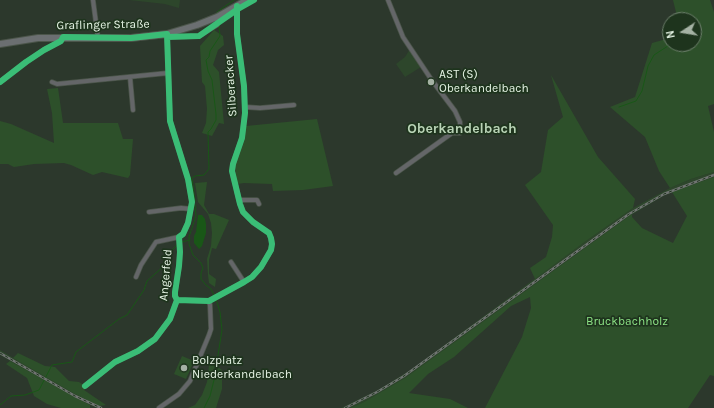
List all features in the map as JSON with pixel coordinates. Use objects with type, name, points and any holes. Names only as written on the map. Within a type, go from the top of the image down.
[{"type":"main road","name":"Graflinger Straße","points":[[0,44],[28,39],[63,37],[131,38],[167,36],[217,18],[247,0]]},
{"type":"street","points":[[93,0],[98,38]]},
{"type":"street","points":[[388,0],[403,36],[431,79],[455,111],[460,122],[460,133],[452,134],[396,174]]},
{"type":"street","name":"Silberacker","points":[[209,302],[252,277],[261,267],[271,250],[272,244],[268,233],[247,217],[243,212],[232,171],[242,138],[245,107],[244,86],[237,34],[237,6]]},
{"type":"street","points":[[167,36],[199,36],[217,25],[217,18]]},
{"type":"street","name":"Angerfeld","points":[[136,277],[156,242],[179,237],[183,234],[192,209],[189,185],[170,121],[167,36]]},
{"type":"street","points":[[0,82],[26,62],[61,41],[63,37]]},
{"type":"street","points":[[52,82],[57,84],[168,74]]},
{"type":"street","points":[[130,77],[134,110]]},
{"type":"street","points":[[245,107],[260,108],[294,105]]},
{"type":"street","points":[[239,200],[257,200],[259,204]]},
{"type":"street","points":[[149,212],[181,208],[192,209]]},
{"type":"street","name":"Angerfeld","points":[[85,386],[115,362],[138,351],[155,339],[170,319],[177,300],[174,292],[179,266],[179,237]]},
{"type":"street","points":[[231,262],[244,282]]},
{"type":"street","points":[[159,408],[179,394],[190,381],[211,329],[209,302],[177,300]]},
{"type":"shaded area","points":[[129,0],[180,0],[179,8],[165,4]]},
{"type":"shaded area","points":[[410,49],[421,67],[405,77],[396,64],[405,57]]},
{"type":"shaded area","points":[[714,172],[714,177],[665,195],[628,217],[405,378],[364,402],[350,408],[341,408],[378,390],[412,369],[633,208],[670,188],[691,179]]},
{"type":"shaded area","points":[[198,215],[202,215],[206,224],[206,233],[202,246],[199,249],[194,243]]},
{"type":"shaded area","points":[[0,350],[73,393],[104,408],[97,408],[68,394],[0,355]]},
{"type":"green space","points":[[673,0],[710,0],[714,12],[714,104],[708,106],[714,132],[714,172],[691,179],[670,188],[659,171],[645,137],[610,107],[635,97],[652,43],[662,40],[662,52],[702,52],[702,12],[676,12]]},
{"type":"green space","points":[[214,30],[223,36],[224,45],[218,50],[213,65],[219,72],[224,124],[219,123],[212,136],[202,133],[206,123],[207,109],[205,86],[202,82],[200,46]]},
{"type":"green space","points":[[551,75],[598,157],[635,199],[633,208],[535,279],[530,268],[546,257],[552,237],[553,225],[525,185],[541,172],[548,130],[563,117]]},
{"type":"green space","points":[[58,88],[63,123],[118,123],[123,139],[133,139],[130,175],[128,178],[102,172],[93,175],[64,163],[34,164],[14,167],[8,164],[0,164],[0,121],[11,124],[54,143],[52,113],[47,89]]},
{"type":"green space","points":[[317,119],[333,186],[303,190],[273,191],[272,184],[237,184],[235,165],[245,139],[246,126]]},
{"type":"green space","name":"Bruckbachholz","points":[[714,177],[714,376],[710,375],[688,408],[485,408],[522,337],[531,308],[530,297],[511,306],[454,357],[428,374],[409,393],[450,399],[468,408],[350,408],[364,402],[405,378],[632,214],[632,217],[642,228],[673,243],[687,216],[672,192]]},
{"type":"green space","points":[[207,182],[204,205],[209,214],[214,214],[229,220],[216,249],[212,248],[209,260],[209,274],[216,279],[215,287],[209,283],[207,259],[211,246],[211,223],[208,214],[198,202],[195,183]]},
{"type":"green space","points":[[18,353],[45,366],[55,367],[69,381],[79,382],[85,386],[84,390],[106,405],[99,406],[73,393],[13,358]]},
{"type":"green space","name":"Bolzplatz Niederkandelbach","points":[[182,356],[194,361],[186,379],[174,374]]},
{"type":"green space","points":[[10,361],[90,405],[90,408],[61,408],[47,404],[34,396],[27,378],[6,364]]},
{"type":"green space","points":[[214,364],[222,370],[222,389],[216,408],[188,408],[195,405],[202,395],[207,382],[209,365]]},
{"type":"waterway","points":[[217,13],[234,0]]},
{"type":"waterway","points":[[195,201],[192,178],[195,176],[204,175],[209,169],[208,132],[216,120],[212,80],[208,71],[206,60],[220,36],[219,25]]},
{"type":"waterway","points":[[619,107],[636,101],[642,91],[648,66],[654,55],[662,50]]},
{"type":"waterway","points":[[195,205],[196,216],[189,237],[189,244],[193,255],[201,263],[203,268],[201,279],[211,289],[214,295]]},
{"type":"waterway","points":[[182,242],[190,240]]},
{"type":"waterway","points":[[0,405],[11,396],[25,395],[39,390],[52,365],[72,362],[76,352],[119,319],[127,315],[144,290],[147,281],[164,266],[169,260],[172,250],[177,245]]},
{"type":"waterway","points":[[204,408],[210,396],[214,380],[222,330],[220,312],[216,299]]},
{"type":"railway","points":[[345,408],[404,376],[629,214],[664,194],[714,175]]},
{"type":"railway","points":[[0,353],[75,396],[101,408]]},
{"type":"cycle path","points":[[167,37],[199,36],[238,9],[254,0]]},
{"type":"cycle path","points":[[177,300],[209,301],[252,277],[261,267],[271,250],[272,244],[269,233],[253,222],[243,212],[232,171],[242,138],[245,113],[244,86],[237,34],[237,6]]},
{"type":"cycle path","points":[[0,82],[26,62],[61,41],[63,37],[131,38],[167,34],[170,121],[188,179],[192,202],[188,223],[183,234],[179,237],[179,266],[175,292],[177,300],[170,319],[155,339],[138,351],[115,362],[85,386]]},
{"type":"place","name":"AST (S) Oberkandelbach","points":[[431,82]]},
{"type":"place","name":"Bolzplatz Niederkandelbach","points":[[184,368]]},
{"type":"district","name":"Oberkandelbach","points":[[462,129]]}]
